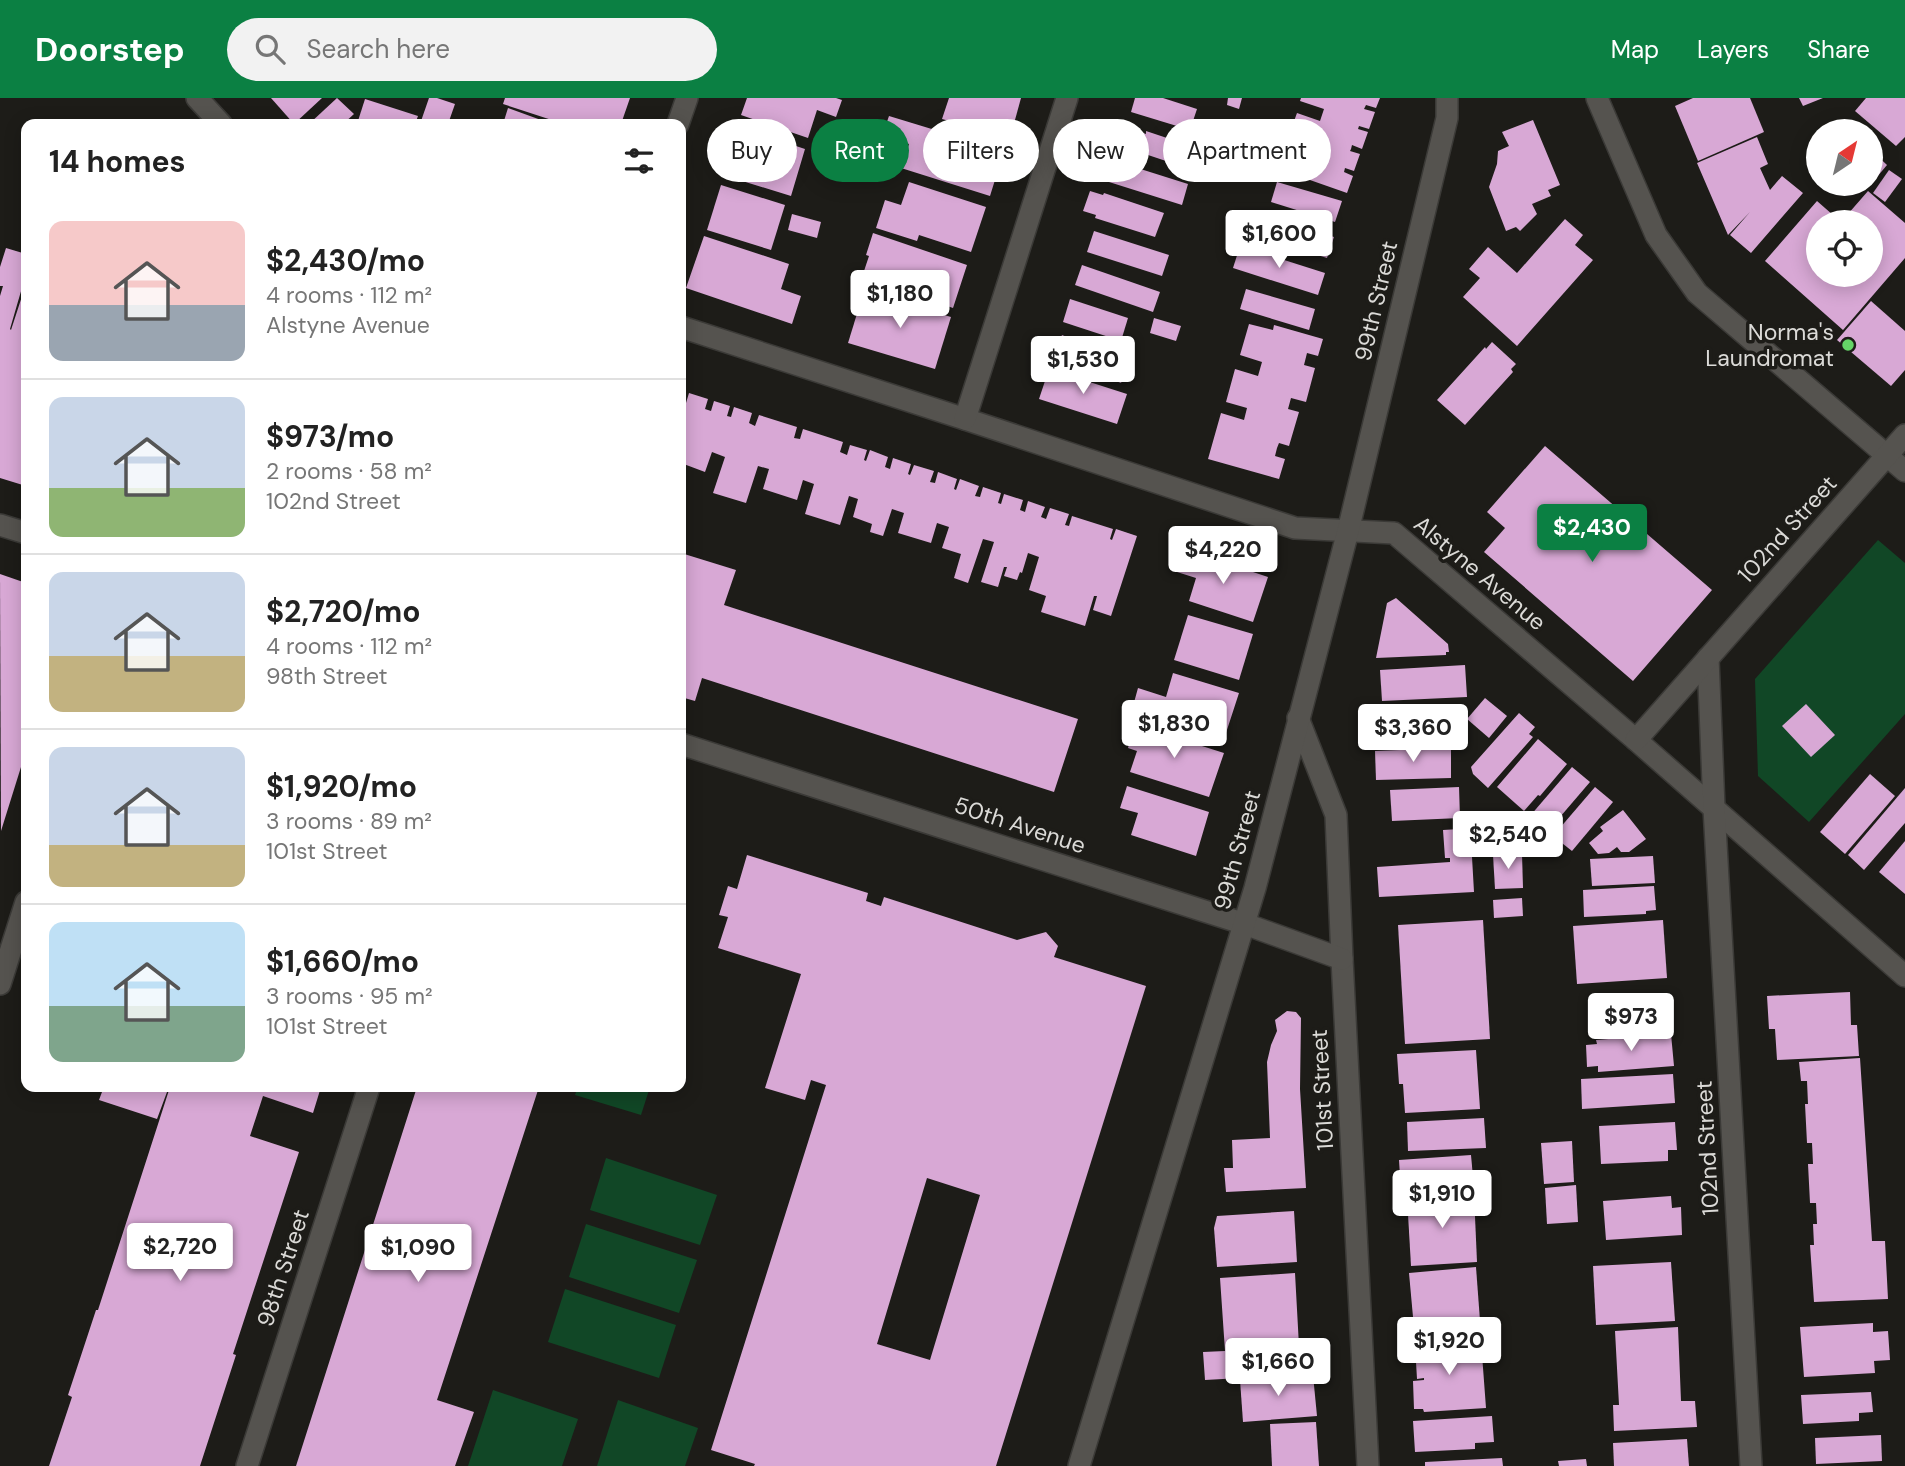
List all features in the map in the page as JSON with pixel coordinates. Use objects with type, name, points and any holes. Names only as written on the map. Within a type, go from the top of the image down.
[{"type":"street","points":[[197,98],[216,119]]},
{"type":"street","points":[[680,119],[687,98]]},
{"type":"street","points":[[965,419],[1067,98]]},
{"type":"street","name":"99th Street","points":[[1079,1466],[1245,924],[1348,531],[1447,108],[1458,98]]},
{"type":"street","points":[[1597,98],[1656,235],[1697,293],[1905,471]]},
{"type":"street","name":"Alstyne Avenue","points":[[686,329],[1295,528],[1394,533],[1636,740],[1905,976]]},
{"type":"street","name":"102nd Street","points":[[1636,740],[1905,435]]},
{"type":"street","points":[[0,525],[21,532]]},
{"type":"street","name":"102nd Street","points":[[1708,658],[1751,1466]]},
{"type":"street","name":"101st Street","points":[[1298,718],[1336,815],[1368,1466]]},
{"type":"street","name":"50th Avenue","points":[[686,746],[1245,924],[1342,959]]},
{"type":"street","points":[[0,984],[21,918]]},
{"type":"street","name":"98th Street","points":[[247,1466],[367,1092]]},
{"type":"green space","points":[[1878,540],[1905,563],[1905,714],[1809,822],[1758,776],[1755,679]]},
{"type":"green space","points":[[576,1092],[648,1092],[641,1115],[575,1095]]},
{"type":"green space","points":[[606,1158],[717,1195],[700,1245],[590,1210]]},
{"type":"green space","points":[[586,1224],[697,1260],[679,1313],[569,1277]]},
{"type":"green space","points":[[565,1289],[676,1325],[659,1378],[548,1342]]},
{"type":"green space","points":[[493,1390],[578,1419],[562,1466],[468,1466]]},
{"type":"green space","points":[[618,1400],[698,1428],[685,1466],[597,1466]]},
{"type":"building","points":[[271,98],[322,98],[299,119],[290,119]]},
{"type":"building","points":[[337,98],[354,114],[348,119],[314,119]]},
{"type":"building","points":[[429,98],[455,104],[450,119],[422,119]]},
{"type":"building","points":[[505,98],[630,98],[623,119],[549,119],[503,104]]},
{"type":"building","points":[[747,98],[842,100],[836,117],[817,110],[814,119],[811,119],[808,138],[797,134],[797,119],[753,119],[741,115]]},
{"type":"building","points":[[949,98],[1021,98],[1015,119],[942,119]]},
{"type":"building","points":[[1135,98],[1163,98],[1197,109],[1194,119],[1163,119],[1163,122],[1131,112]]},
{"type":"building","points":[[1228,98],[1242,98],[1239,109],[1227,105]]},
{"type":"building","points":[[1301,98],[1380,98],[1376,108],[1366,105],[1364,109],[1375,112],[1369,129],[1359,126],[1358,129],[1368,132],[1362,149],[1352,145],[1350,151],[1360,154],[1354,171],[1345,168],[1344,172],[1353,176],[1347,193],[1316,182],[1331,182],[1331,119],[1321,119],[1324,109],[1300,101]]},
{"type":"building","points":[[1693,98],[1750,98],[1764,132],[1698,161],[1675,106]]},
{"type":"building","points":[[1799,98],[1823,98],[1803,106]]},
{"type":"building","points":[[1866,98],[1905,98],[1905,137],[1896,146],[1883,135],[1883,119],[1864,119],[1855,111]]},
{"type":"building","points":[[365,99],[418,116],[417,119],[359,119]]},
{"type":"building","points":[[508,108],[538,119],[505,119]]},
{"type":"building","points":[[1297,113],[1314,119],[1295,119]]},
{"type":"building","points":[[1533,120],[1560,185],[1548,190],[1551,196],[1532,204],[1537,214],[1520,231],[1516,227],[1506,231],[1489,187],[1497,164],[1498,151],[1509,146],[1502,132]]},
{"type":"building","points":[[909,122],[923,126],[923,175],[909,171]]},
{"type":"building","points":[[1149,132],[1163,137],[1163,160],[1149,155]]},
{"type":"building","points":[[1757,137],[1768,164],[1760,168],[1770,190],[1782,176],[1803,193],[1751,253],[1730,235],[1750,212],[1728,235],[1697,163]]},
{"type":"building","points":[[797,146],[805,149],[797,176]]},
{"type":"building","points":[[1889,170],[1902,179],[1885,202],[1877,196],[1883,196],[1883,179]]},
{"type":"building","points":[[1149,172],[1163,176],[1163,182],[1188,184],[1182,205],[1109,182],[1149,182]]},
{"type":"building","points":[[746,182],[795,182],[791,196]]},
{"type":"building","points":[[909,182],[986,207],[971,252],[919,235],[917,241],[876,228],[885,200],[901,205]]},
{"type":"building","points":[[946,182],[994,182],[990,196]]},
{"type":"building","points":[[1277,182],[1342,201],[1335,222],[1271,202]]},
{"type":"building","points":[[721,185],[785,205],[771,250],[707,230]]},
{"type":"building","points":[[1090,191],[1164,213],[1155,237],[1095,218],[1096,215],[1083,211]]},
{"type":"building","points":[[1864,196],[1874,196],[1905,223],[1905,258],[1883,284],[1883,210],[1851,210]]},
{"type":"building","points":[[1817,201],[1827,210],[1809,210]]},
{"type":"building","points":[[792,214],[821,222],[817,238],[788,230]]},
{"type":"building","points":[[1806,214],[1806,287],[1880,287],[1843,330],[1765,261]]},
{"type":"building","points":[[1252,215],[1273,222],[1274,218],[1334,237],[1327,258],[1247,233]]},
{"type":"building","points":[[1565,219],[1583,235],[1575,245],[1593,260],[1517,346],[1463,297],[1480,278],[1469,269],[1488,247],[1517,273]]},
{"type":"building","points":[[1094,231],[1169,255],[1162,276],[1087,252]]},
{"type":"building","points":[[873,233],[967,265],[953,308],[862,277]]},
{"type":"building","points":[[704,236],[789,264],[781,289],[801,296],[792,324],[686,288]]},
{"type":"building","points":[[1240,246],[1325,273],[1318,295],[1233,268]]},
{"type":"building","points":[[6,248],[21,252],[21,291],[10,329],[21,299],[21,484],[0,478],[0,296],[3,286],[0,286],[0,267]]},
{"type":"building","points":[[1082,265],[1160,292],[1153,312],[1075,285]]},
{"type":"building","points":[[1246,289],[1315,309],[1309,330],[1240,309]]},
{"type":"building","points":[[864,291],[951,317],[935,369],[848,343]]},
{"type":"building","points":[[1070,299],[1128,318],[1121,341],[1063,322]]},
{"type":"building","points":[[1871,301],[1905,331],[1905,370],[1891,386],[1837,340]]},
{"type":"building","points":[[1154,318],[1181,326],[1176,341],[1150,333]]},
{"type":"building","points":[[1249,324],[1273,330],[1274,325],[1323,339],[1318,356],[1307,353],[1304,365],[1315,368],[1306,402],[1291,398],[1288,409],[1299,412],[1289,446],[1279,443],[1277,448],[1275,456],[1285,459],[1279,479],[1208,459],[1221,413],[1244,420],[1247,408],[1226,402],[1235,369],[1258,376],[1262,362],[1240,355]]},
{"type":"building","points":[[1062,335],[1130,363],[1121,383],[1054,356]]},
{"type":"building","points":[[1492,342],[1516,364],[1511,369],[1513,372],[1465,425],[1437,400]]},
{"type":"building","points":[[1049,369],[1127,394],[1117,424],[1039,399]]},
{"type":"building","points":[[689,393],[708,399],[705,409],[711,411],[714,401],[730,406],[727,416],[731,417],[734,407],[752,413],[749,423],[755,426],[759,415],[797,427],[794,438],[800,439],[803,429],[843,442],[840,452],[847,455],[850,445],[867,450],[866,461],[870,450],[888,457],[885,467],[890,469],[893,458],[911,464],[910,475],[914,465],[934,471],[930,482],[935,483],[938,472],[957,479],[956,490],[960,479],[979,486],[975,496],[980,497],[983,487],[1001,493],[998,503],[1001,504],[1004,494],[1023,500],[1020,510],[1025,512],[1028,501],[1045,507],[1041,517],[1046,519],[1050,508],[1069,514],[1065,525],[1069,526],[1072,516],[1113,529],[1112,540],[1116,529],[1137,536],[1111,616],[1093,610],[1097,596],[1094,596],[1085,626],[1041,612],[1046,596],[1029,590],[1039,557],[1028,553],[1017,580],[1004,576],[1007,567],[1004,567],[998,587],[981,582],[994,542],[983,539],[968,583],[954,578],[961,554],[942,548],[949,527],[937,523],[931,543],[898,533],[904,513],[892,509],[883,536],[870,532],[872,524],[853,517],[858,499],[849,496],[840,525],[805,514],[814,484],[803,480],[797,500],[763,489],[769,469],[758,466],[746,503],[713,493],[725,457],[712,452],[705,472],[686,465],[686,403]]},
{"type":"building","points":[[1545,446],[1712,590],[1633,681],[1484,552],[1505,528],[1487,512]]},
{"type":"building","points":[[1184,549],[1268,577],[1253,622],[1189,601],[1196,578],[1177,572]]},
{"type":"building","points":[[686,555],[736,570],[724,605],[1078,719],[1054,792],[702,678],[695,701],[686,698]]},
{"type":"building","points":[[0,574],[21,581],[21,767],[1,831]]},
{"type":"building","points":[[1396,598],[1448,644],[1449,652],[1446,652],[1446,655],[1376,658],[1387,603]]},
{"type":"building","points":[[1188,615],[1253,634],[1239,680],[1174,660]]},
{"type":"building","points":[[1465,665],[1467,697],[1382,701],[1380,670]]},
{"type":"building","points":[[1173,673],[1239,693],[1224,739],[1130,717],[1138,688],[1166,697]]},
{"type":"building","points":[[1485,698],[1507,716],[1489,738],[1467,719]]},
{"type":"building","points":[[1806,704],[1835,735],[1811,757],[1782,726]]},
{"type":"building","points":[[1449,709],[1449,738],[1374,741],[1374,711]]},
{"type":"building","points":[[1519,713],[1535,727],[1529,734],[1533,737],[1488,788],[1473,774],[1471,767]]},
{"type":"building","points":[[1137,719],[1163,728],[1161,733],[1224,753],[1209,797],[1130,772],[1137,751],[1128,748]]},
{"type":"building","points":[[1538,739],[1567,764],[1524,811],[1497,787]]},
{"type":"building","points":[[1451,748],[1451,778],[1376,780],[1375,751]]},
{"type":"building","points":[[1572,767],[1590,782],[1548,831],[1530,816]]},
{"type":"building","points":[[1870,774],[1895,796],[1845,854],[1820,832]]},
{"type":"building","points":[[1127,786],[1209,812],[1196,856],[1131,835],[1138,813],[1120,808]]},
{"type":"building","points":[[1459,787],[1460,818],[1392,821],[1390,790]]},
{"type":"building","points":[[1595,787],[1613,802],[1572,851],[1553,836]]},
{"type":"building","points":[[1905,788],[1905,823],[1864,870],[1848,855]]},
{"type":"building","points":[[1623,810],[1646,839],[1629,852],[1621,852],[1617,847],[1609,853],[1598,854],[1589,843],[1603,831],[1600,827]]},
{"type":"building","points":[[1476,828],[1477,857],[1472,857],[1474,892],[1379,897],[1377,867],[1450,862],[1450,858],[1445,858],[1443,830]]},
{"type":"building","points":[[1905,841],[1905,894],[1879,872]]},
{"type":"building","points":[[1522,854],[1523,888],[1495,889],[1493,855]]},
{"type":"building","points":[[747,855],[868,893],[866,901],[881,906],[884,897],[1017,940],[1046,932],[1058,946],[1054,957],[1146,986],[996,1466],[754,1466],[755,1464],[711,1450],[826,1085],[811,1080],[805,1100],[765,1088],[801,974],[718,948],[728,917],[719,915],[728,886],[737,889]],"holes":[[[927,1178],[980,1195],[930,1360],[877,1344]]]},
{"type":"building","points":[[1653,856],[1655,883],[1592,886],[1590,859]]},
{"type":"building","points":[[1654,886],[1656,910],[1646,911],[1646,914],[1584,917],[1583,890]]},
{"type":"building","points":[[1522,898],[1523,916],[1494,918],[1493,900]]},
{"type":"building","points":[[1483,920],[1490,1039],[1405,1044],[1398,925]]},
{"type":"building","points":[[1663,920],[1667,978],[1577,984],[1573,926]]},
{"type":"building","points":[[1850,992],[1851,1025],[1857,1025],[1859,1056],[1777,1060],[1775,1029],[1769,1029],[1767,996]]},
{"type":"building","points":[[1668,998],[1669,1025],[1595,1029],[1594,1000]]},
{"type":"building","points":[[1287,1011],[1296,1012],[1301,1018],[1300,1089],[1306,1188],[1226,1192],[1224,1168],[1233,1168],[1232,1140],[1270,1138],[1267,1062],[1277,1031],[1275,1020]]},
{"type":"building","points":[[1671,1034],[1674,1066],[1598,1072],[1598,1066],[1587,1067],[1586,1045],[1597,1044],[1596,1040]]},
{"type":"building","points":[[1476,1050],[1480,1109],[1405,1113],[1397,1054]]},
{"type":"building","points":[[1860,1058],[1872,1241],[1885,1241],[1888,1299],[1814,1302],[1810,1245],[1814,1245],[1813,1224],[1817,1224],[1816,1203],[1810,1203],[1808,1164],[1813,1164],[1812,1143],[1807,1143],[1807,1081],[1801,1081],[1799,1062]]},
{"type":"building","points":[[1673,1074],[1675,1103],[1582,1109],[1581,1079]]},
{"type":"building","points":[[102,1092],[167,1092],[157,1119],[99,1100]]},
{"type":"building","points":[[168,1092],[319,1092],[313,1113],[263,1096],[250,1136],[299,1152],[233,1354],[236,1355],[200,1466],[49,1466],[72,1397],[68,1395]]},
{"type":"building","points":[[415,1092],[537,1092],[437,1400],[474,1412],[455,1466],[296,1466]]},
{"type":"building","points":[[1484,1118],[1486,1148],[1408,1151],[1407,1122]]},
{"type":"building","points":[[1675,1122],[1677,1150],[1668,1150],[1668,1161],[1601,1164],[1599,1126]]},
{"type":"building","points":[[1572,1141],[1574,1182],[1544,1184],[1541,1143]]},
{"type":"building","points":[[1471,1155],[1474,1188],[1401,1193],[1399,1160]]},
{"type":"building","points":[[1576,1185],[1578,1222],[1547,1224],[1545,1188]]},
{"type":"building","points":[[1474,1194],[1477,1262],[1411,1266],[1407,1197]]},
{"type":"building","points":[[1671,1196],[1672,1208],[1681,1207],[1682,1235],[1606,1240],[1603,1201]]},
{"type":"building","points":[[1294,1211],[1297,1262],[1217,1267],[1214,1228],[1217,1216]]},
{"type":"building","points":[[1671,1262],[1675,1321],[1596,1325],[1593,1266]]},
{"type":"building","points":[[1476,1267],[1481,1334],[1415,1339],[1409,1273]]},
{"type":"building","points":[[1295,1273],[1299,1346],[1293,1346],[1294,1375],[1205,1380],[1203,1352],[1225,1351],[1220,1278]]},
{"type":"building","points":[[1873,1323],[1873,1332],[1888,1331],[1890,1360],[1874,1361],[1875,1373],[1804,1377],[1800,1327]]},
{"type":"building","points":[[1678,1327],[1681,1401],[1695,1401],[1697,1427],[1614,1431],[1613,1405],[1619,1405],[1615,1331]]},
{"type":"building","points":[[1481,1341],[1486,1408],[1424,1412],[1423,1409],[1414,1409],[1413,1381],[1424,1380],[1417,1379],[1415,1345]]},
{"type":"building","points":[[1313,1375],[1317,1416],[1243,1422],[1240,1380]]},
{"type":"building","points":[[1871,1392],[1873,1412],[1859,1413],[1859,1421],[1803,1424],[1801,1395]]},
{"type":"building","points":[[1492,1416],[1494,1442],[1475,1443],[1475,1449],[1415,1452],[1413,1421]]},
{"type":"building","points":[[1316,1422],[1319,1466],[1272,1466],[1270,1424]]},
{"type":"building","points":[[1881,1435],[1882,1461],[1816,1464],[1815,1438]]},
{"type":"building","points":[[1687,1439],[1689,1466],[1614,1466],[1613,1443]]},
{"type":"building","points":[[1502,1458],[1503,1466],[1425,1466],[1425,1462]]},
{"type":"building","points":[[1586,1459],[1587,1466],[1559,1466],[1558,1461]]},
{"type":"place","name":"Norma's Laundromat","points":[[1848,345]]}]
